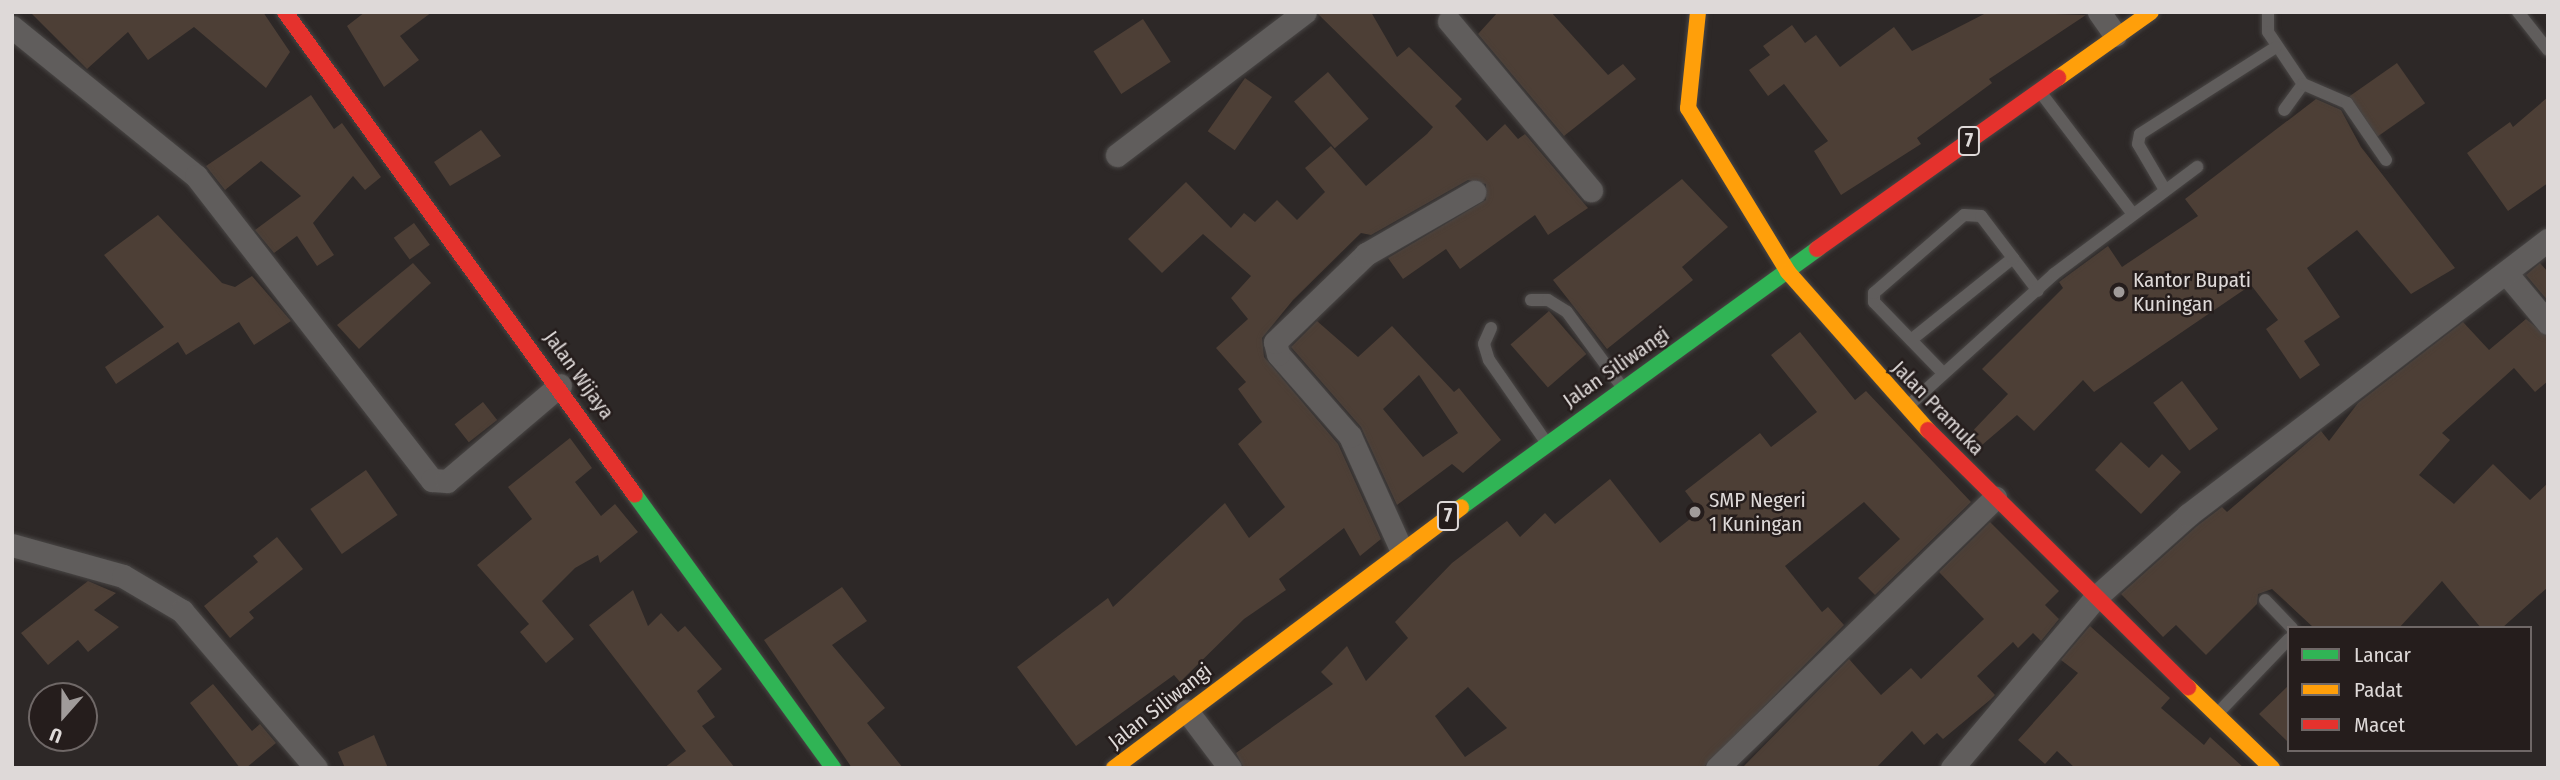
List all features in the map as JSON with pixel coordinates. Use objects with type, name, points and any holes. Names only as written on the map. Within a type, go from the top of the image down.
[{"type":"street","name":"Jalan Wijaya","points":[[285,12],[560,385],[833,768]]},
{"type":"street","points":[[1117,155],[1305,12]]},
{"type":"street","name":"Jalan Pramuka","points":[[1698,12],[1688,108],[1788,272],[1906,408],[2095,597],[2272,768]]},
{"type":"street","points":[[2099,12],[2115,35]]},
{"type":"street","name":"Jalan Siliwangi","points":[[1114,768],[1401,549],[1547,442],[1788,272],[2115,35],[2151,12]]},
{"type":"street","points":[[1452,15],[1591,190]]},
{"type":"street","points":[[12,27],[196,176],[432,480],[447,481],[560,385]]},
{"type":"street","points":[[1401,549],[1350,436],[1278,354],[1275,342],[1366,254],[1474,192]]},
{"type":"street","points":[[1952,768],[2095,597],[2188,515],[2548,240]]},
{"type":"street","points":[[2506,274],[2548,323]]},
{"type":"street","points":[[1717,768],[1995,498]]},
{"type":"street","points":[[12,545],[123,576],[182,611],[316,768]]},
{"type":"street","points":[[1187,711],[1230,768]]},
{"type":"lane","points":[[2268,12],[2276,47],[2303,85],[2347,103],[2386,160]]},
{"type":"lane","points":[[2518,12],[2548,50]]},
{"type":"lane","points":[[2165,190],[2138,144],[2140,134],[2276,47]]},
{"type":"lane","points":[[2284,110],[2303,85]]},
{"type":"lane","points":[[2039,90],[2133,214]]},
{"type":"lane","points":[[1906,408],[2038,291],[2133,214],[2197,167]]},
{"type":"lane","points":[[1943,373],[1911,341],[1874,293],[1941,233],[1974,213],[2038,291]]},
{"type":"lane","points":[[1911,341],[2013,258]]},
{"type":"lane","points":[[1531,300],[1548,300],[1567,312],[1623,387]]},
{"type":"lane","points":[[1491,328],[1484,344],[1489,360],[1547,442]]},
{"type":"lane","points":[[2266,600],[2290,626]]},
{"type":"lane","points":[[2216,714],[2287,641]]},
{"type":"building","points":[[30,12],[263,12],[290,52],[266,88],[194,27],[148,60],[128,32],[87,69]]},
{"type":"building","points":[[365,12],[432,12],[400,36],[419,60],[384,87],[347,26]]},
{"type":"building","points":[[1371,12],[1397,57],[1409,47],[1462,99],[1455,106],[1487,141],[1505,124],[1518,139],[1525,134],[1588,208],[1548,235],[1535,215],[1460,269],[1446,249],[1403,279],[1388,258],[1486,200],[1486,184],[1468,180],[1371,235],[1361,233],[1293,300],[1262,338],[1264,357],[1338,444],[1381,539],[1360,556],[1344,528],[1279,579],[1286,590],[1244,619],[1180,682],[1174,675],[1076,746],[1017,667],[1108,598],[1113,607],[1225,503],[1249,538],[1285,507],[1238,444],[1262,422],[1238,389],[1246,382],[1216,348],[1248,319],[1231,298],[1251,276],[1203,234],[1162,273],[1128,239],[1186,182],[1231,228],[1244,213],[1255,222],[1277,200],[1297,220],[1325,192],[1305,168],[1331,146],[1366,186],[1427,134],[1433,127],[1318,14]]},
{"type":"building","points":[[1498,12],[1551,12],[1608,75],[1623,64],[1636,79],[1564,136],[1478,34]]},
{"type":"building","points":[[1988,12],[2086,15],[1989,79],[1992,83],[1917,138],[1921,144],[1841,195],[1814,151],[1828,141],[1784,84],[1768,96],[1749,70],[1770,55],[1763,46],[1792,25],[1805,43],[1816,35],[1840,67],[1894,27],[1912,51]]},
{"type":"building","points":[[1143,19],[1171,62],[1121,94],[1094,51]]},
{"type":"building","points":[[2397,63],[2425,103],[2378,136],[2349,96]]},
{"type":"building","points":[[1328,72],[1369,119],[1335,148],[1294,102]]},
{"type":"building","points":[[1245,78],[1272,97],[1235,150],[1208,131]]},
{"type":"building","points":[[311,95],[334,129],[342,123],[381,177],[365,190],[353,176],[313,223],[334,255],[317,266],[297,236],[274,253],[255,230],[301,196],[261,161],[225,190],[206,166]]},
{"type":"building","points":[[2548,97],[2548,183],[2508,211],[2467,153],[2510,122],[2513,127]]},
{"type":"building","points":[[2316,99],[2341,110],[2361,147],[2455,268],[2411,294],[2357,230],[2307,268],[2340,317],[2304,341],[2320,365],[2300,379],[2266,329],[2278,320],[2251,285],[2094,392],[2083,380],[2034,431],[2017,415],[1975,451],[1964,440],[2008,394],[1982,369],[2063,288],[2059,282],[2108,246],[2122,267],[2198,216],[2185,199]]},
{"type":"building","points":[[481,130],[501,156],[450,186],[434,162]]},
{"type":"building","points":[[1682,179],[1728,227],[1682,267],[1693,280],[1607,349],[1553,280]]},
{"type":"building","points":[[158,215],[222,283],[235,287],[252,276],[291,321],[254,345],[239,322],[186,355],[178,342],[116,384],[105,367],[164,327],[104,255]]},
{"type":"building","points":[[414,223],[430,245],[410,260],[394,238]]},
{"type":"building","points":[[413,263],[431,283],[359,349],[337,325]]},
{"type":"building","points":[[2540,263],[2548,272],[2548,301],[2526,275]]},
{"type":"building","points":[[1549,311],[1586,354],[1548,387],[1511,344]]},
{"type":"building","points":[[2526,319],[2548,337],[2548,381],[2535,392],[2514,368],[2442,433],[2450,440],[2419,475],[2454,504],[2493,464],[2530,500],[2548,483],[2548,587],[2504,626],[2479,626],[2442,581],[2401,626],[2312,626],[2272,589],[2258,594],[2257,604],[2206,655],[2176,625],[2163,637],[2121,594],[2197,526],[2222,507],[2227,512],[2321,431],[2329,441],[2358,403],[2463,322],[2489,350]]},
{"type":"building","points":[[1317,321],[1358,357],[1392,326],[1454,392],[1459,388],[1501,440],[1463,473],[1452,464],[1397,505],[1361,427],[1291,347]],"holes":[[[1419,375],[1458,433],[1423,457],[1383,409]]]},
{"type":"building","points":[[1800,332],[1855,400],[1866,391],[1971,502],[1875,595],[1858,578],[1900,539],[1864,502],[1785,566],[1822,612],[1828,607],[1844,625],[1703,768],[1244,768],[1236,753],[1333,684],[1321,672],[1347,646],[1366,681],[1408,638],[1395,622],[1452,563],[1507,521],[1520,537],[1545,513],[1555,524],[1610,479],[1660,543],[1700,511],[1685,491],[1760,433],[1771,447],[1817,412],[1771,355]],"holes":[[[1468,687],[1507,728],[1465,757],[1435,716]]]},
{"type":"building","points":[[2182,381],[2218,429],[2189,451],[2153,403]]},
{"type":"building","points":[[483,402],[497,420],[469,442],[455,424]]},
{"type":"building","points":[[570,438],[592,468],[575,482],[601,516],[615,504],[638,532],[600,563],[598,555],[575,568],[542,601],[574,639],[546,663],[520,632],[529,624],[477,565],[532,519],[508,487]]},
{"type":"building","points":[[2121,442],[2149,468],[2162,454],[2181,472],[2141,514],[2095,470]]},
{"type":"building","points":[[366,470],[398,515],[342,554],[310,509]]},
{"type":"building","points":[[1990,522],[2059,591],[2045,605],[2059,619],[2041,641],[2033,633],[2018,648],[2013,642],[1977,676],[1995,695],[1990,700],[1943,739],[1937,733],[1924,745],[1912,731],[1876,768],[1742,768],[1849,659],[1881,695],[1911,668],[1921,679],[1984,619],[1939,572]]},
{"type":"building","points":[[277,537],[303,569],[249,612],[254,618],[230,638],[204,606],[258,562],[253,556]]},
{"type":"building","points":[[88,581],[116,593],[94,610],[119,627],[88,652],[78,640],[48,665],[21,633]]},
{"type":"building","points":[[842,587],[867,621],[832,645],[885,708],[867,723],[903,768],[852,768],[764,640]]},
{"type":"building","points":[[633,590],[648,626],[661,613],[678,632],[685,626],[722,669],[697,691],[715,717],[702,726],[735,768],[664,768],[686,751],[589,625]]},
{"type":"building","points":[[2090,626],[2170,698],[2161,708],[2204,745],[2210,737],[2244,768],[2075,768],[2057,751],[2045,764],[2018,740],[2078,673],[2061,660]]},
{"type":"building","points":[[213,684],[252,731],[260,724],[276,743],[246,768],[240,768],[190,703]]},
{"type":"building","points":[[2287,687],[2287,741],[2259,714]]},
{"type":"building","points":[[374,735],[388,768],[345,768],[338,752]]},
{"type":"traffic: fast","points":[[1461,507],[1817,249]]},
{"type":"traffic: fast","points":[[635,495],[833,768]]},
{"type":"traffic: slow","points":[[1698,12],[1688,108],[1788,272],[1928,430]]},
{"type":"traffic: slow","points":[[2058,78],[2151,12]]},
{"type":"traffic: slow","points":[[1114,768],[1461,507]]},
{"type":"traffic: slow","points":[[2188,687],[2272,768]]},
{"type":"traffic: jam","points":[[285,12],[635,495]]},
{"type":"traffic: jam","points":[[1817,249],[2058,78]]},
{"type":"traffic: jam","points":[[1928,430],[2188,687]]},
{"type":"place","name":"Kantor Bupati Kuningan","points":[[2119,292]]},
{"type":"place","name":"SMP Negeri 1 Kuningan","points":[[1695,512]]}]
